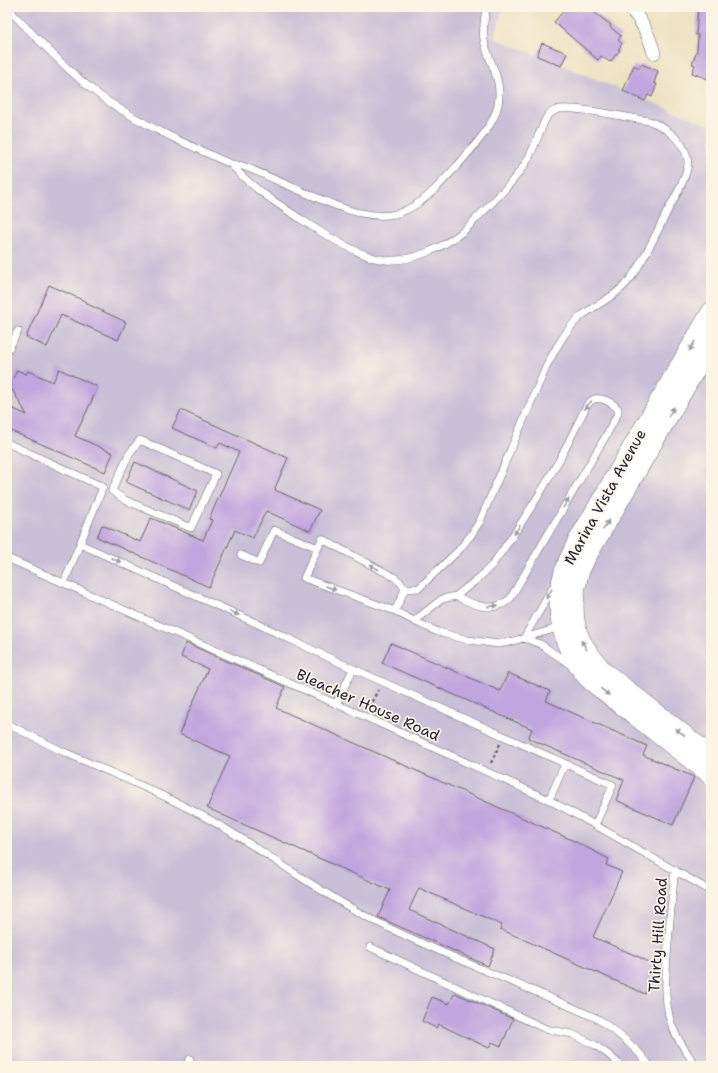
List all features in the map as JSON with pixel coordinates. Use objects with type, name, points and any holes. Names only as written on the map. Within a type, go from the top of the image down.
[{"type":"main road","name":"Marina Vista Avenue","points":[[711,312],[568,560],[562,576],[560,588],[559,616],[580,639],[603,671],[711,756]]},
{"type":"main road","name":"Marina Vista Avenue","points":[[711,343],[586,558],[578,576],[575,604],[568,626],[569,648],[578,665],[586,675],[711,775]]},
{"type":"street","points":[[629,7],[636,14],[643,26],[650,39],[654,53]]},
{"type":"lane","points":[[9,7],[14,15],[90,87],[110,102],[141,121],[167,135],[231,164],[242,166],[317,198],[359,213],[372,215],[391,215],[404,211],[420,202],[435,190],[477,144],[494,116],[498,106],[499,94],[495,70],[484,39],[483,29],[486,7]]},
{"type":"lane","points":[[231,164],[254,186],[322,232],[356,251],[371,257],[385,260],[399,260],[419,255],[434,249],[461,233],[513,181],[532,152],[549,114],[556,110],[582,110],[648,121],[657,124],[674,136],[683,147],[687,157],[687,169],[655,236],[630,279],[618,293],[583,314],[570,328],[557,346],[544,372],[480,521],[459,550],[419,588],[405,589]]},
{"type":"lane","points":[[7,352],[18,331]]},
{"type":"lane","points":[[414,621],[442,599],[456,596],[480,577],[492,565],[539,495],[561,457],[587,405],[596,398],[614,404],[618,408],[618,413],[607,434],[510,600],[503,605],[485,607],[473,604],[456,596]]},
{"type":"lane","points":[[140,440],[216,474],[191,528],[125,500],[112,491],[129,454],[140,440]]},
{"type":"lane","points":[[7,443],[103,487],[64,583]]},
{"type":"lane","points":[[241,555],[259,563],[274,530],[318,548]]},
{"type":"lane","points":[[405,589],[394,577],[322,539],[304,578],[395,611],[438,632],[468,640],[499,644],[568,626]]},
{"type":"lane","points":[[80,544],[258,624],[353,669],[613,785],[595,825]]},
{"type":"lane","name":"Bleacher House Road","points":[[7,558],[549,800],[711,891]]},
{"type":"lane","points":[[524,638],[568,560]]},
{"type":"lane","points":[[395,611],[405,589]]},
{"type":"lane","points":[[524,638],[540,644],[586,675]]},
{"type":"lane","points":[[336,704],[353,669]]},
{"type":"lane","points":[[7,724],[62,751],[156,793],[214,822],[308,882],[372,920],[480,969],[598,1019],[614,1030],[631,1045],[650,1066]]},
{"type":"lane","points":[[549,800],[565,764]]},
{"type":"lane","name":"Thirty Hill Road","points":[[675,870],[666,970],[666,1001],[671,1025],[682,1046],[696,1066]]},
{"type":"lane","points":[[370,947],[546,1030],[572,1034],[595,1045],[621,1066]]},
{"type":"lane","points":[[185,1066],[190,1059]]},
{"type":"path","points":[[370,706],[378,689]]},
{"type":"path","points":[[491,764],[500,743]]},
{"type":"shaded area","points":[[7,7],[504,7],[494,38],[711,126],[711,312],[559,616],[711,775],[711,1066],[7,1066]]},
{"type":"shaded area","points":[[711,343],[711,756],[603,671],[575,604],[576,590]]},
{"type":"building","points":[[567,7],[587,7],[611,25],[610,27],[621,36],[618,40],[622,44],[618,49],[620,50],[610,62],[601,56],[598,60],[554,22]]},
{"type":"building","points":[[698,7],[711,7],[711,80],[692,73],[695,65],[692,64],[697,50],[698,35],[696,35]]},
{"type":"building","points":[[542,43],[567,53],[561,66],[537,56]]},
{"type":"building","points":[[641,64],[658,71],[654,83],[657,84],[652,97],[648,95],[645,101],[623,91],[634,65],[639,68]]},
{"type":"building","points":[[49,285],[126,322],[118,340],[61,315],[47,347],[26,337]]},
{"type":"building","points":[[59,369],[98,387],[75,436],[113,453],[105,472],[7,429],[7,406],[27,415],[10,386],[17,370],[26,374],[28,371],[53,382]]},
{"type":"building","points":[[181,410],[288,458],[275,490],[320,510],[310,531],[266,511],[253,538],[235,530],[209,587],[97,537],[102,525],[140,542],[151,518],[203,540],[212,520],[209,519],[239,452],[220,443],[217,448],[172,428]]},
{"type":"building","points":[[135,462],[198,491],[189,510],[126,482]]},
{"type":"building","points":[[186,643],[285,687],[276,708],[574,841],[609,859],[606,865],[622,872],[593,937],[639,957],[657,967],[645,994],[500,929],[502,925],[419,888],[409,910],[495,949],[488,966],[378,917],[390,890],[207,808],[230,756],[179,734],[208,669],[181,657]]},
{"type":"building","points":[[391,643],[500,691],[508,673],[550,691],[546,701],[647,746],[643,755],[694,777],[673,825],[616,800],[624,780],[528,738],[532,729],[382,663]]},
{"type":"building","points":[[455,993],[513,1019],[501,1046],[492,1042],[489,1048],[438,1024],[436,1028],[422,1021],[432,997],[449,1004]]}]
